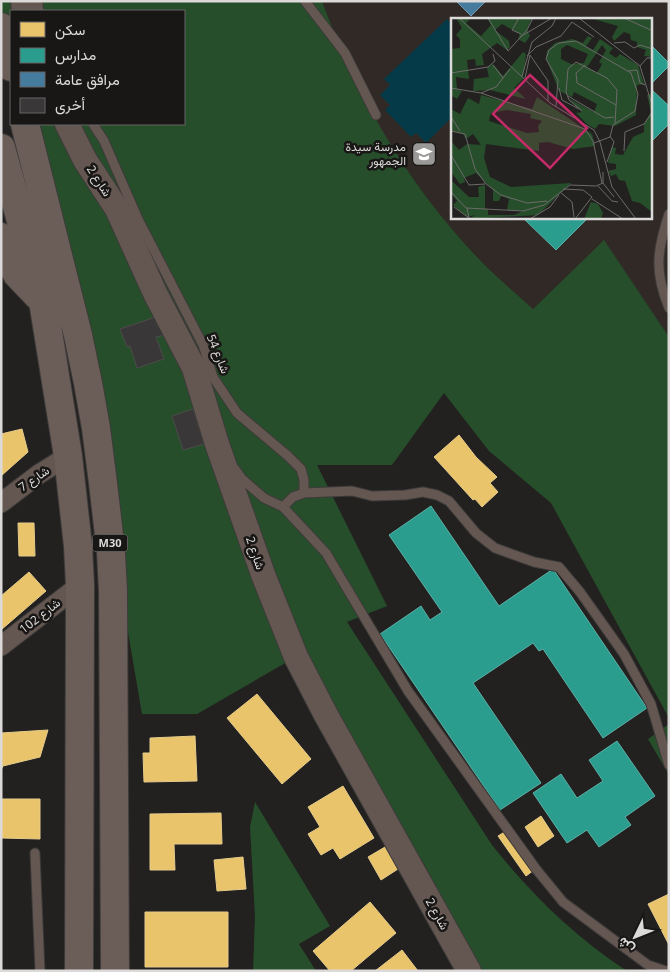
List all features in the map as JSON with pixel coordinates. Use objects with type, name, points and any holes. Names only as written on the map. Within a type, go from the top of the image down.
[{"type":"highway","points":[[1,27],[10,63]]},
{"type":"highway","name":"M30","points":[[25,125],[78,335],[88,383],[96,428],[111,552],[113,591],[115,971]]},
{"type":"highway","name":"M30","points":[[1,148],[43,301],[68,456],[78,546],[80,585],[79,971]]},
{"type":"highway","points":[[1,237],[18,274],[43,301]]},
{"type":"street","name":"شارع 2","points":[[68,125],[85,160],[117,209],[155,293],[194,368],[217,444],[264,577],[296,657],[326,715],[469,971]]},
{"type":"street","name":"شارع 7","points":[[1,503],[68,456]]},
{"type":"street","name":"شارع 102","points":[[1,646],[80,585]]},
{"type":"lane","points":[[305,1],[345,53],[376,115]]},
{"type":"lane","name":"شارع 54","points":[[94,125],[104,141],[138,219],[203,345],[213,377],[237,413],[302,469],[304,493]]},
{"type":"lane","points":[[669,214],[661,237],[659,257],[659,276],[663,295],[669,308]]},
{"type":"lane","points":[[217,444],[242,479],[264,498],[283,507],[326,553],[408,691],[536,869],[563,902],[648,966],[666,971]]},
{"type":"lane","points":[[283,507],[293,497],[304,493],[352,491],[372,496],[405,495],[423,492],[437,495],[449,501],[476,533],[495,548],[534,562],[559,567],[580,592],[624,654],[652,704],[669,765]]},
{"type":"lane","points":[[34,853],[40,971]]},
{"type":"shaded area","name":"مدرسة سيدة الجمهور","points":[[322,1],[669,1],[669,337],[604,241],[533,309],[504,284],[452,230],[407,170],[367,104],[334,33]]},
{"type":"green space","points":[[1,1],[322,1],[351,71],[368,105],[406,169],[452,229],[491,271],[533,309],[604,240],[669,337],[669,718],[551,503],[489,451],[444,393],[392,465],[317,465],[387,606],[347,622],[492,845],[522,880],[571,929],[627,971],[478,971],[424,864],[294,658],[197,714],[142,714],[84,375],[23,125],[185,125],[185,10],[10,10],[10,71],[1,27]]},
{"type":"green space","points":[[669,724],[669,775],[648,739]]},
{"type":"green space","points":[[255,802],[330,926],[299,944],[316,971],[253,971],[255,917],[250,827]]},
{"type":"water","points":[[447,19],[451,24],[451,118],[426,143],[416,133],[411,137],[385,110],[390,105],[380,95],[390,85],[384,79]]},
{"type":"building: سكن","points":[[22,429],[28,452],[1,476],[1,434]]},
{"type":"building: سكن","points":[[459,435],[476,457],[497,477],[490,483],[498,492],[482,507],[475,499],[473,500],[434,457]]},
{"type":"building: سكن","points":[[18,523],[34,523],[35,556],[19,556]]},
{"type":"building: سكن","points":[[29,572],[46,591],[1,630],[1,596]]},
{"type":"building: سكن","points":[[257,694],[311,759],[282,784],[227,718]]},
{"type":"building: سكن","points":[[48,730],[40,757],[3,766],[1,770],[1,733]]},
{"type":"building: سكن","points":[[195,736],[197,781],[144,782],[143,753],[150,753],[150,738]]},
{"type":"building: سكن","points":[[343,786],[374,838],[340,859],[333,848],[321,855],[308,834],[320,827],[308,807]]},
{"type":"building: سكن","points":[[1,799],[40,799],[40,839],[1,838]]},
{"type":"building: سكن","points":[[221,813],[222,844],[174,844],[175,870],[150,870],[150,814]]},
{"type":"building: سكن","points":[[541,816],[554,836],[538,847],[525,827]]},
{"type":"building: سكن","points":[[506,831],[534,870],[526,876],[498,836]]},
{"type":"building: سكن","points":[[385,847],[398,869],[381,880],[368,857]]},
{"type":"building: سكن","points":[[243,857],[246,889],[217,891],[214,860]]},
{"type":"building: سكن","points":[[669,894],[669,945],[648,904]]},
{"type":"building: سكن","points":[[370,902],[396,933],[351,971],[330,971],[313,951]]},
{"type":"building: سكن","points":[[145,912],[228,912],[228,967],[145,967]]},
{"type":"building: سكن","points":[[402,950],[418,971],[375,971]]},
{"type":"building: مدارس","points":[[652,46],[669,63],[669,66],[652,83]]},
{"type":"building: مدارس","points":[[652,90],[669,106],[669,124],[652,141]]},
{"type":"building: مدارس","points":[[524,219],[587,219],[556,250]]},
{"type":"building: مدارس","points":[[431,506],[499,606],[553,569],[647,708],[603,738],[543,649],[539,651],[533,643],[473,683],[541,783],[500,810],[380,634],[421,606],[430,620],[442,612],[389,535]]},
{"type":"building: مدارس","points":[[617,741],[655,796],[625,817],[631,825],[599,847],[587,830],[567,843],[533,793],[561,774],[577,798],[603,781],[589,760]]},
{"type":"building: مرافق عامة","points":[[456,1],[486,1],[471,16]]},
{"type":"building: أخرى","points":[[159,316],[165,335],[156,337],[164,359],[137,368],[130,346],[127,347],[120,329]]},
{"type":"building: أخرى","points":[[193,409],[204,444],[183,450],[172,416]]},
{"type":"place","name":"مدرسة سيدة الجمهور","points":[[424,154]]}]
